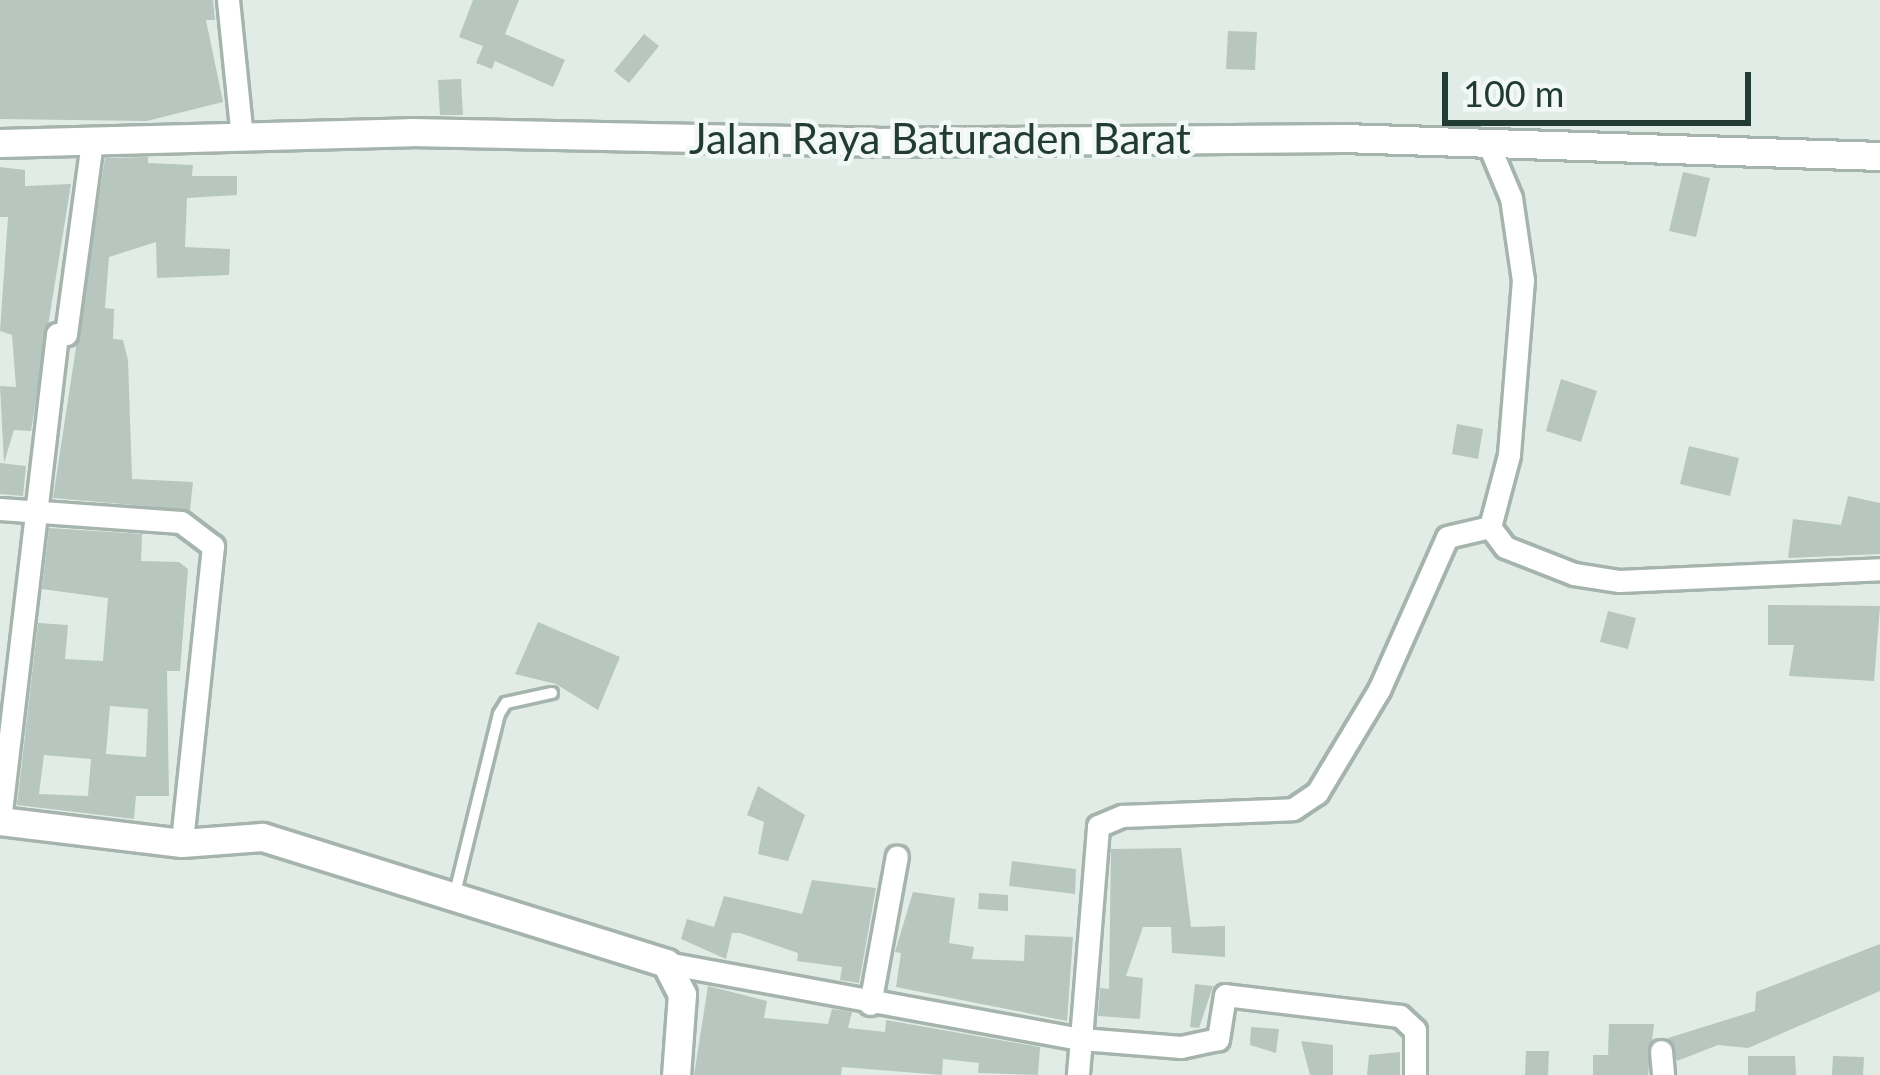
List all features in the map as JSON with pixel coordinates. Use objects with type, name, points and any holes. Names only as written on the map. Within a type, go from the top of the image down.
[{"type":"street","points":[[228,0],[242,139]]},
{"type":"street","name":"Jalan Raya Baturaden Barat","points":[[0,143],[410,132],[1488,143],[1880,156]]},
{"type":"street","points":[[92,141],[66,334],[57,334],[40,514],[0,821],[182,843],[262,837],[455,893],[666,963],[1081,1039],[1181,1047],[1218,1039],[1225,995],[1400,1016],[1415,1030],[1414,1075]]},
{"type":"street","points":[[1488,143],[1511,198],[1522,280],[1509,454],[1490,527]]},
{"type":"street","points":[[0,509],[181,522],[213,546],[182,843]]},
{"type":"street","points":[[1490,527],[1505,547],[1574,574],[1619,581],[1880,569]]},
{"type":"street","points":[[1078,1075],[1098,826],[1122,816],[1294,809],[1317,793],[1379,689],[1447,537],[1490,527]]},
{"type":"street","points":[[870,1004],[897,856]]},
{"type":"street","points":[[666,963],[682,994],[676,1075]]},
{"type":"street","points":[[1661,1051],[1664,1075]]},
{"type":"lane","points":[[455,893],[499,714],[506,703],[552,693]]},
{"type":"building","points":[[0,0],[213,0],[215,20],[206,20],[223,102],[147,121],[0,119]]},
{"type":"building","points":[[473,0],[519,0],[505,34],[565,60],[553,87],[495,61],[492,69],[476,63],[483,46],[459,37]]},
{"type":"building","points":[[1228,31],[1257,32],[1255,70],[1226,69]]},
{"type":"building","points":[[644,34],[659,46],[629,83],[614,71]]},
{"type":"building","points":[[461,79],[463,115],[440,115],[438,80]]},
{"type":"building","points":[[148,157],[148,163],[193,165],[192,176],[237,176],[237,195],[187,198],[185,247],[230,249],[229,275],[157,278],[156,242],[109,257],[105,308],[114,309],[113,339],[123,340],[128,360],[132,479],[193,482],[190,510],[53,498],[105,158]]},
{"type":"building","points":[[0,167],[25,170],[25,186],[71,184],[31,431],[14,430],[4,463],[0,386],[16,387],[12,335],[0,331],[8,217],[0,217]]},
{"type":"building","points":[[1683,172],[1710,178],[1696,237],[1669,231]]},
{"type":"building","points":[[1561,379],[1597,391],[1581,442],[1546,431]]},
{"type":"building","points":[[1457,424],[1483,429],[1478,459],[1452,454]]},
{"type":"building","points":[[1689,446],[1739,458],[1730,496],[1680,484]]},
{"type":"building","points":[[0,463],[26,466],[23,496],[0,494]]},
{"type":"building","points":[[1848,496],[1880,503],[1880,554],[1788,558],[1793,519],[1841,525]]},
{"type":"building","points":[[49,528],[142,534],[141,561],[179,562],[188,569],[180,671],[167,671],[169,796],[136,796],[134,819],[17,805],[38,623],[68,625],[65,659],[103,661],[108,598],[42,589]],"holes":[[[110,706],[148,709],[146,757],[106,754]],[[44,755],[91,759],[88,796],[39,794]]]},
{"type":"building","points":[[1768,605],[1880,606],[1874,681],[1789,676],[1794,645],[1768,645]]},
{"type":"building","points":[[1608,611],[1636,618],[1628,649],[1600,642]]},
{"type":"building","points":[[538,622],[620,657],[598,710],[556,684],[515,674]]},
{"type":"building","points":[[758,786],[805,815],[788,861],[758,854],[764,822],[747,815]]},
{"type":"building","points":[[1181,848],[1191,927],[1225,926],[1225,957],[1172,953],[1171,927],[1143,927],[1126,976],[1143,978],[1140,1019],[1098,1016],[1100,988],[1109,989],[1111,849]]},
{"type":"building","points":[[1012,861],[1076,869],[1075,894],[1009,886]]},
{"type":"building","points":[[812,880],[876,888],[859,983],[840,980],[842,967],[797,961],[798,953],[740,933],[732,933],[726,959],[681,939],[687,919],[714,927],[724,896],[802,914]]},
{"type":"building","points":[[913,892],[955,898],[949,943],[974,947],[972,959],[1024,961],[1025,935],[1073,937],[1067,1021],[896,987],[901,953],[895,952]]},
{"type":"building","points":[[979,893],[1008,895],[1008,911],[978,909]]},
{"type":"building","points":[[1880,944],[1880,991],[1748,1048],[1718,1045],[1677,1061],[1668,1038],[1755,1011],[1756,992]]},
{"type":"building","points":[[1195,984],[1213,986],[1199,1028],[1190,1027]]},
{"type":"building","points":[[708,986],[767,1001],[764,1018],[828,1024],[832,1009],[852,1012],[848,1028],[885,1032],[886,1020],[1040,1047],[1038,1075],[978,1073],[979,1063],[943,1059],[942,1075],[842,1067],[841,1075],[694,1075]]},
{"type":"building","points":[[1609,1024],[1654,1024],[1648,1075],[1593,1075],[1593,1055],[1608,1055]]},
{"type":"building","points":[[1251,1027],[1279,1029],[1276,1053],[1250,1045]]},
{"type":"building","points":[[1301,1041],[1333,1045],[1333,1075],[1310,1075]]},
{"type":"building","points":[[1526,1051],[1549,1051],[1548,1075],[1525,1075]]},
{"type":"building","points":[[1400,1052],[1400,1075],[1367,1075],[1369,1055]]},
{"type":"building","points":[[1748,1056],[1795,1056],[1796,1075],[1748,1075]]},
{"type":"building","points":[[1833,1056],[1864,1057],[1863,1075],[1832,1075]]}]
